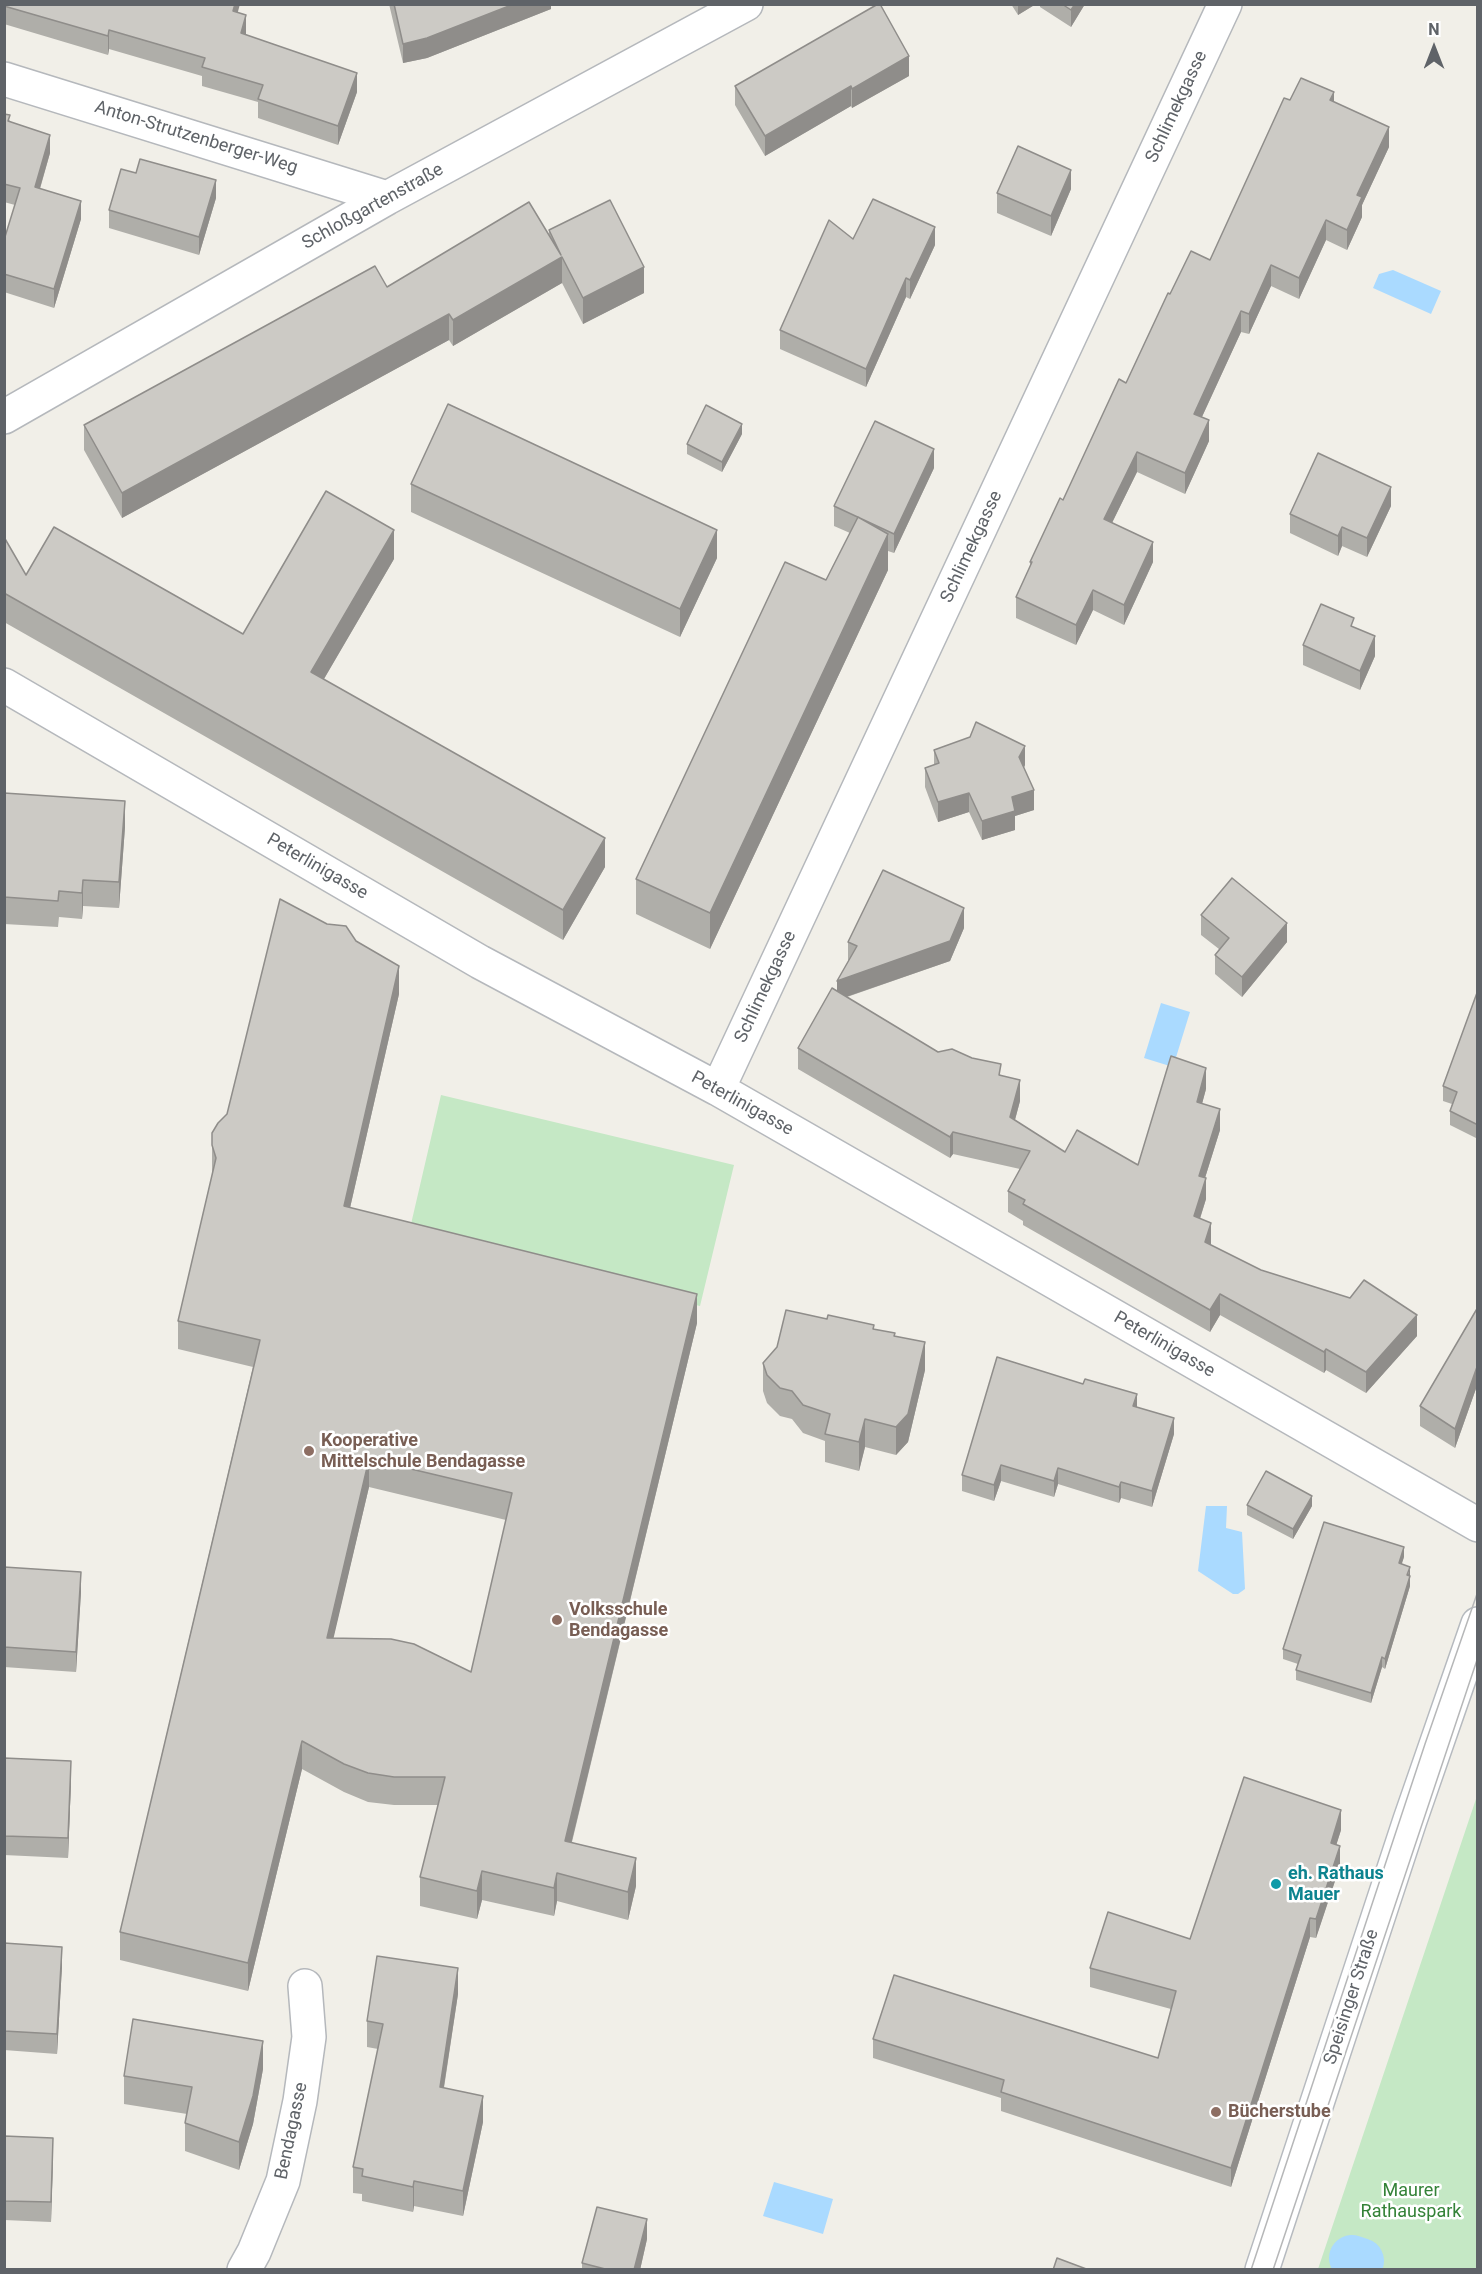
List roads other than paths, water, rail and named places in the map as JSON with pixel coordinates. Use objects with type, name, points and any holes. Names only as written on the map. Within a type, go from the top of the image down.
[{"type":"street","name":"Schloßgartenstraße","points":[[4,417],[387,198],[746,4]]},
{"type":"street","name":"Schlimekgasse","points":[[718,1089],[1225,4]]},
{"type":"street","name":"Anton-Strutzenberger-Weg","points":[[4,79],[387,198]]},
{"type":"street","name":"Peterlinigasse","points":[[4,685],[480,962],[718,1089],[1478,1525]]},
{"type":"street","name":"Speisinger Straße","points":[[1262,2270],[1410,1820],[1478,1624]]},
{"type":"street","name":"Bendagasse","points":[[244,2270],[254,2252],[283,2181],[300,2101],[309,2037],[305,1986]]},
{"type":"water","points":[[1393,270],[1441,291],[1431,314],[1373,288],[1379,274]]},
{"type":"water","points":[[1161,1003],[1190,1012],[1173,1067],[1144,1058]]},
{"type":"water","points":[[1206,1506],[1227,1506],[1226,1528],[1242,1532],[1245,1589],[1238,1594],[1233,1594],[1198,1571]]},
{"type":"water","points":[[774,2182],[833,2199],[823,2234],[763,2216]]},
{"type":"waterway","points":[[1352,2258],[1361,2261]]},
{"type":"tram line","points":[[1251,2270],[1478,1591]]},
{"type":"tram line","points":[[1273,2270],[1478,1657]]},
{"type":"place","name":"Kooperative Mittelschule Bendagasse","points":[[309,1451]]},
{"type":"place","name":"Volksschule Bendagasse","points":[[557,1620]]},
{"type":"place","name":"eh. Rathaus Mauer","points":[[1276,1884]]},
{"type":"place","name":"Bücherstube","points":[[1216,2112]]},
{"type":"park label","name":"Maurer Rathauspark","points":[[1411,2201]]}]
